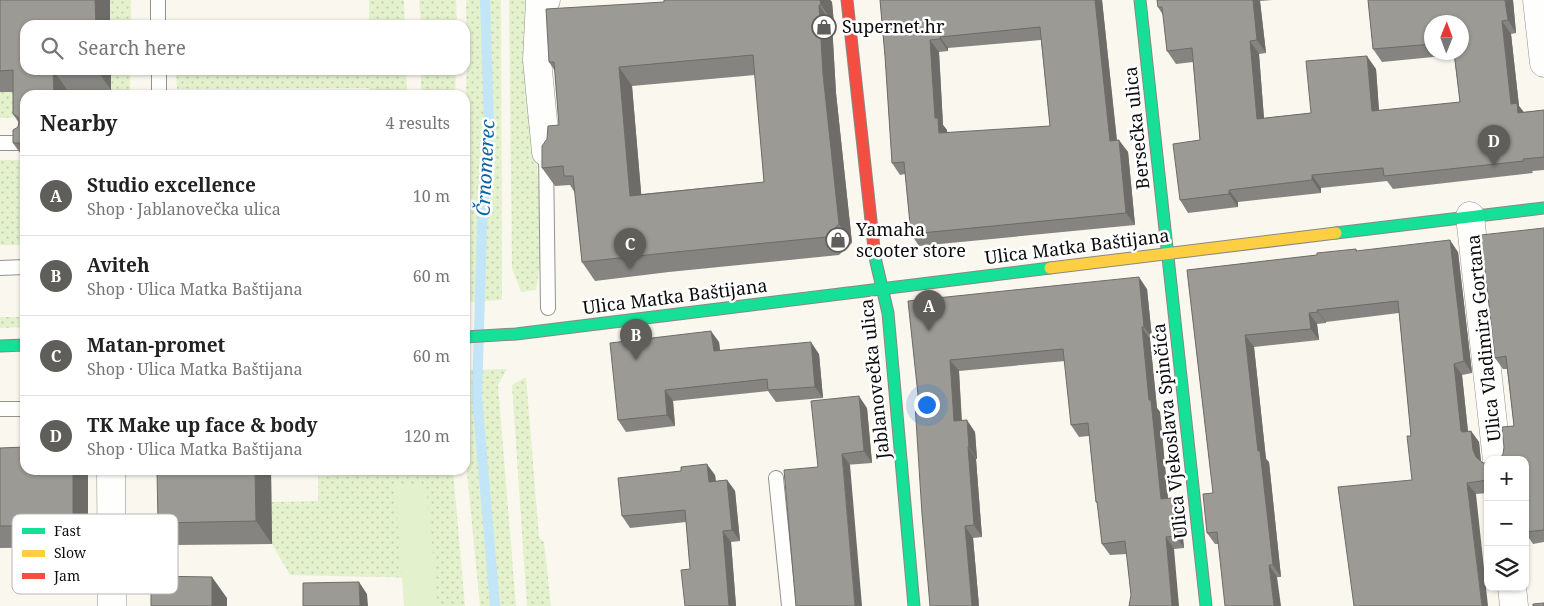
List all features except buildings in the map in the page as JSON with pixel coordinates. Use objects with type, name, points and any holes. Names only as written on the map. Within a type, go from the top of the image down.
[{"type":"street","points":[[546,0],[540,0],[537,60],[546,152]]},
{"type":"street","name":"Jablanovečka ulica","points":[[847,0],[876,262],[888,313],[914,606]]},
{"type":"street","name":"Bersečka ulica","points":[[1140,0],[1168,253]]},
{"type":"street","points":[[1537,0],[1544,63]]},
{"type":"street","name":"Ulica Matka Baštijana","points":[[470,337],[591,325],[1544,208]]},
{"type":"street","name":"Ulica Vladimira Gortana","points":[[1470,216],[1497,456]]},
{"type":"street","name":"Ulica Vjekoslava Spinčića","points":[[1168,253],[1206,606]]},
{"type":"street","points":[[0,346],[20,345]]},
{"type":"street","points":[[112,475],[112,514]]},
{"type":"street","points":[[1512,591],[1514,606]]},
{"type":"lane","points":[[158,0],[158,20]]},
{"type":"lane","points":[[159,75],[159,90]]},
{"type":"lane","points":[[0,143],[20,143]]},
{"type":"lane","points":[[546,152],[548,308]]},
{"type":"lane","points":[[0,268],[20,267]]},
{"type":"lane","points":[[0,409],[20,409]]},
{"type":"lane","points":[[776,478],[789,606]]},
{"type":"green space","points":[[110,0],[131,0],[131,20],[110,20]]},
{"type":"green space","points":[[369,0],[404,0],[405,20],[369,20]]},
{"type":"green space","points":[[419,0],[456,0],[457,20],[421,20]]},
{"type":"green space","points":[[466,0],[501,0],[502,300],[470,302],[470,90],[466,90],[466,75],[470,75],[470,20],[466,20]]},
{"type":"green space","points":[[509,0],[528,0],[538,186],[551,187],[536,290],[521,292],[512,268]]},
{"type":"green space","points":[[111,75],[130,75],[130,90],[111,90]]},
{"type":"green space","points":[[176,75],[406,75],[407,90],[369,90],[369,88],[177,89]]},
{"type":"green space","points":[[421,75],[456,75],[455,90],[421,90]]},
{"type":"green space","points":[[20,91],[20,117],[0,118],[0,92]]},
{"type":"green space","points":[[0,160],[20,160],[20,245],[0,245]]},
{"type":"green space","points":[[0,317],[20,317],[20,327],[0,328]]},
{"type":"green space","points":[[507,369],[498,385],[516,606],[480,606],[467,475],[470,475],[470,370]]},
{"type":"green space","points":[[526,377],[539,537],[544,542],[551,606],[527,606],[512,385]]},
{"type":"green space","points":[[453,475],[465,606],[425,606],[423,578],[290,575],[272,544],[271,502],[318,501],[318,476]]},
{"type":"green space","points":[[426,484],[438,606],[404,606],[395,486]]},
{"type":"waterway","name":"Črnomerec","points":[[485,0],[489,124],[482,228],[477,397],[495,606]]},
{"type":"traffic: fast","points":[[1140,0],[1206,606]]},
{"type":"traffic: fast","points":[[1336,233],[1544,208]]},
{"type":"traffic: fast","points":[[874,248],[888,313],[914,606]]},
{"type":"traffic: fast","points":[[470,337],[516,334],[1050,268]]},
{"type":"traffic: fast","points":[[0,346],[20,345]]},
{"type":"traffic: slow","points":[[1050,268],[1336,233]]},
{"type":"traffic: jam","points":[[847,0],[874,248]]},
{"type":"place","name":"Supernet.hr","points":[[824,27]]},
{"type":"place","name":"TK Make up face & body","points":[[1494,166]]},
{"type":"place","name":"Yamaha scooter store","points":[[838,240]]},
{"type":"place","name":"Matan-promet","points":[[630,269]]},
{"type":"place","name":"Studio excellence","points":[[929,331]]},
{"type":"place","name":"Aviteh","points":[[636,360]]}]
